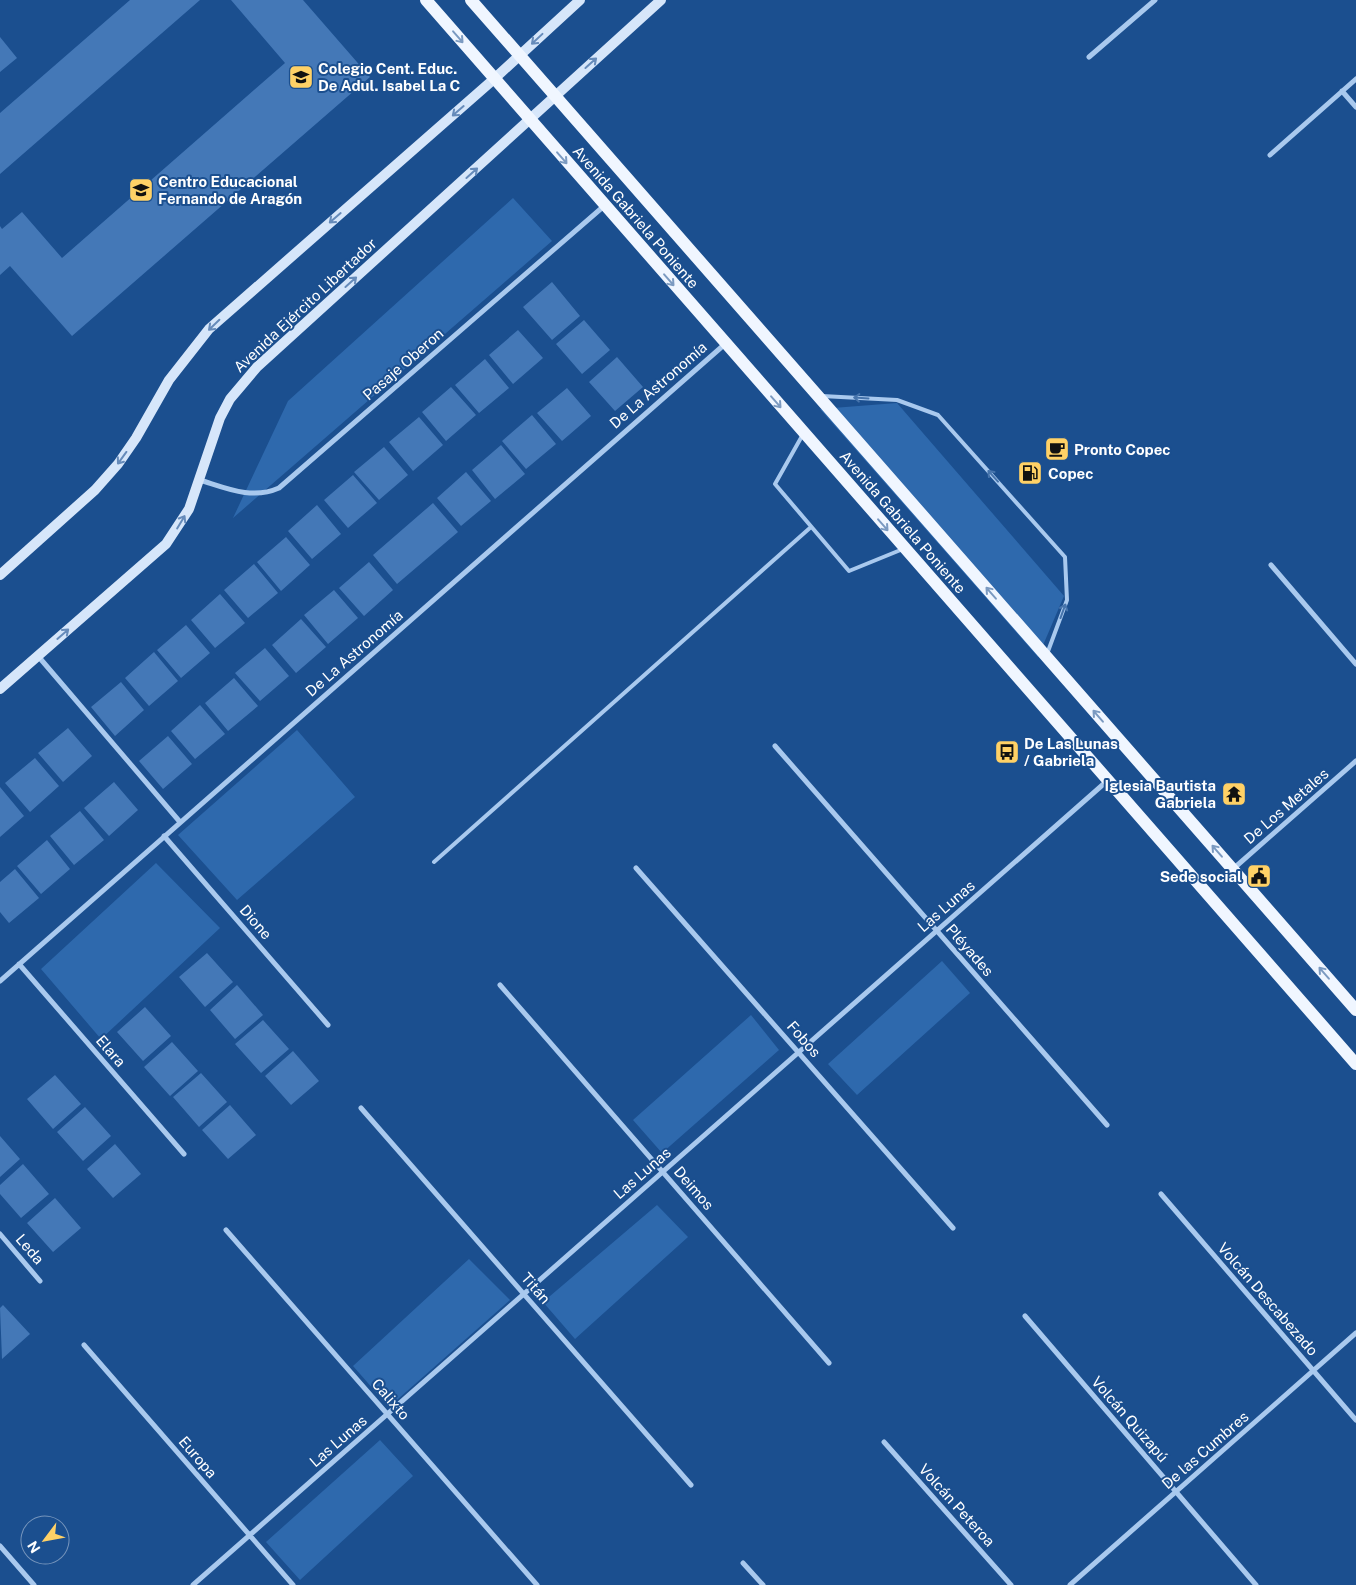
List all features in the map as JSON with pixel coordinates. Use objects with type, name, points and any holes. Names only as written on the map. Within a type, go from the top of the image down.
[{"type":"main road","name":"Avenida Gabriela Poniente","points":[[426,0],[1356,1064]]},
{"type":"main road","name":"Avenida Gabriela Poniente","points":[[471,0],[1356,1010]]},
{"type":"main road","points":[[0,575],[95,490],[118,464],[136,438],[169,380],[209,329],[494,79],[580,0]]},
{"type":"main road","name":"Avenida Ejército Libertador","points":[[0,688],[166,544],[189,509],[220,418],[241,385],[271,354],[662,0]]},
{"type":"street","points":[[1089,57],[1155,0]]},
{"type":"street","points":[[1270,155],[1356,79]]},
{"type":"street","points":[[1342,91],[1356,107]]},
{"type":"street","name":"Pasaje Oberon","points":[[200,480],[252,494],[269,492],[279,488],[605,206]]},
{"type":"street","name":"De La Astronomía","points":[[0,981],[725,344]]},
{"type":"street","points":[[1270,565],[1356,664]]},
{"type":"street","points":[[38,656],[180,822]]},
{"type":"street","name":"Pléyades","points":[[775,746],[1108,1125]]},
{"type":"street","name":"De Los Metales","points":[[1233,869],[1356,761]]},
{"type":"street","name":"Las Lunas","points":[[193,1585],[1108,781]]},
{"type":"street","name":"Dione","points":[[164,836],[328,1025]]},
{"type":"street","name":"Fobos","points":[[636,868],[953,1228]]},
{"type":"street","name":"Elara","points":[[19,964],[184,1154]]},
{"type":"street","name":"Deimos","points":[[500,985],[829,1363]]},
{"type":"street","name":"Titán","points":[[361,1108],[691,1485]]},
{"type":"street","name":"Volcán Descabezado","points":[[1161,1194],[1356,1420]]},
{"type":"street","name":"Calixto","points":[[226,1230],[537,1585]]},
{"type":"street","name":"Leda","points":[[0,1234],[40,1281]]},
{"type":"street","name":"Volcán Quizapú","points":[[1025,1316],[1256,1585]]},
{"type":"street","name":"De las Cumbres","points":[[1070,1585],[1356,1333]]},
{"type":"street","name":"Europa","points":[[84,1345],[293,1585]]},
{"type":"street","name":"Volcán Peteroa","points":[[884,1442],[1011,1585]]},
{"type":"street","points":[[0,1546],[34,1585]]},
{"type":"street","points":[[743,1563],[763,1585]]},
{"type":"lane","points":[[818,396],[897,400],[938,415],[1065,558],[1067,600],[1046,656]]},
{"type":"lane","points":[[804,434],[775,484],[849,571],[904,549]]},
{"type":"lane","points":[[434,862],[811,527]]},
{"type":"shaded area","points":[[513,198],[552,241],[233,518],[288,401]]},
{"type":"shaded area","points":[[897,403],[1064,596],[1038,657],[820,409]]},
{"type":"shaded area","points":[[297,730],[355,797],[237,900],[178,835]]},
{"type":"shaded area","points":[[156,863],[220,928],[101,1039],[41,969]]},
{"type":"shaded area","points":[[942,961],[970,993],[857,1095],[828,1064]]},
{"type":"shaded area","points":[[751,1015],[779,1050],[662,1153],[633,1120]]},
{"type":"shaded area","points":[[657,1205],[688,1237],[575,1339],[543,1302]]},
{"type":"shaded area","points":[[469,1259],[510,1300],[389,1407],[353,1366]]},
{"type":"shaded area","points":[[380,1440],[413,1476],[300,1580],[266,1542]]},
{"type":"building","points":[[130,0],[200,0],[0,174],[0,113]]},
{"type":"building","points":[[231,0],[303,0],[370,77],[72,336],[10,266],[0,275],[0,226],[2,229],[22,212],[62,258],[285,63]]},
{"type":"building","points":[[0,37],[17,58],[0,72]]},
{"type":"building","points":[[552,282],[580,316],[552,340],[523,307]]},
{"type":"building","points":[[584,320],[610,350],[582,374],[556,344]]},
{"type":"building","points":[[518,330],[543,358],[513,384],[489,355]]},
{"type":"building","points":[[617,357],[643,387],[615,411],[589,382]]},
{"type":"building","points":[[485,359],[509,388],[479,413],[455,385]]},
{"type":"building","points":[[451,387],[476,415],[446,441],[422,412]]},
{"type":"building","points":[[567,388],[591,416],[562,441],[537,413]]},
{"type":"building","points":[[532,415],[556,444],[526,469],[502,441]]},
{"type":"building","points":[[419,417],[443,445],[413,471],[389,442]]},
{"type":"building","points":[[501,445],[525,474],[495,499],[472,470]]},
{"type":"building","points":[[384,447],[408,475],[379,500],[354,472]]},
{"type":"building","points":[[466,472],[491,501],[461,526],[437,498]]},
{"type":"building","points":[[353,475],[377,503],[348,528],[324,500]]},
{"type":"building","points":[[433,503],[458,532],[397,584],[373,555]]},
{"type":"building","points":[[317,505],[341,534],[312,559],[288,531]]},
{"type":"building","points":[[286,537],[310,565],[281,591],[257,562]]},
{"type":"building","points":[[369,562],[393,590],[364,616],[339,588]]},
{"type":"building","points":[[254,564],[278,593],[248,618],[224,590]]},
{"type":"building","points":[[334,590],[358,618],[328,644],[304,615]]},
{"type":"building","points":[[220,594],[245,623],[215,648],[191,620]]},
{"type":"building","points":[[301,619],[326,647],[296,673],[272,645]]},
{"type":"building","points":[[186,625],[210,653],[181,678],[157,650]]},
{"type":"building","points":[[265,648],[289,676],[260,701],[235,673]]},
{"type":"building","points":[[154,652],[178,681],[149,706],[125,678]]},
{"type":"building","points":[[234,678],[258,706],[228,731],[205,703]]},
{"type":"building","points":[[121,682],[144,710],[115,736],[91,707]]},
{"type":"building","points":[[200,705],[225,734],[195,759],[171,731]]},
{"type":"building","points":[[68,728],[92,756],[63,782],[38,753]]},
{"type":"building","points":[[168,736],[192,764],[163,789],[139,761]]},
{"type":"building","points":[[35,758],[59,786],[30,812],[5,783]]},
{"type":"building","points":[[114,782],[138,810],[109,836],[84,808]]},
{"type":"building","points":[[0,787],[24,816],[0,837]]},
{"type":"building","points":[[80,811],[104,840],[74,865],[50,836]]},
{"type":"building","points":[[47,840],[70,869],[41,894],[17,866]]},
{"type":"building","points":[[15,869],[39,898],[9,923],[0,912],[0,882]]},
{"type":"building","points":[[207,953],[233,982],[205,1007],[179,977]]},
{"type":"building","points":[[237,985],[263,1015],[235,1039],[210,1010]]},
{"type":"building","points":[[145,1007],[171,1036],[143,1061],[117,1032]]},
{"type":"building","points":[[263,1020],[289,1049],[261,1073],[235,1044]]},
{"type":"building","points":[[172,1042],[198,1071],[170,1096],[144,1067]]},
{"type":"building","points":[[293,1051],[319,1081],[291,1105],[265,1076]]},
{"type":"building","points":[[201,1073],[227,1102],[199,1127],[173,1097]]},
{"type":"building","points":[[55,1075],[81,1104],[53,1129],[27,1099]]},
{"type":"building","points":[[230,1105],[256,1135],[228,1159],[202,1130]]},
{"type":"building","points":[[85,1107],[111,1136],[83,1161],[57,1132]]},
{"type":"building","points":[[0,1136],[20,1159],[0,1177]]},
{"type":"building","points":[[115,1144],[141,1174],[113,1198],[87,1169]]},
{"type":"building","points":[[23,1164],[49,1194],[21,1218],[0,1194],[0,1185]]},
{"type":"building","points":[[55,1198],[81,1228],[53,1252],[27,1223]]},
{"type":"building","points":[[3,1305],[30,1334],[2,1359],[0,1308]]},
{"type":"place","name":"Colegio Cent. Educ. De Adul. Isabel La C","points":[[301,77]]},
{"type":"place","name":"Centro Educacional Fernando de Aragón","points":[[141,190]]},
{"type":"place","name":"Pronto Copec","points":[[1057,449]]},
{"type":"place","name":"Copec","points":[[1030,473]]},
{"type":"place","name":"De Las Lunas / Gabriela","points":[[1007,752]]},
{"type":"place","name":"Iglesia Bautista Gabriela","points":[[1234,794]]},
{"type":"place","name":"Sede social","points":[[1259,876]]}]
